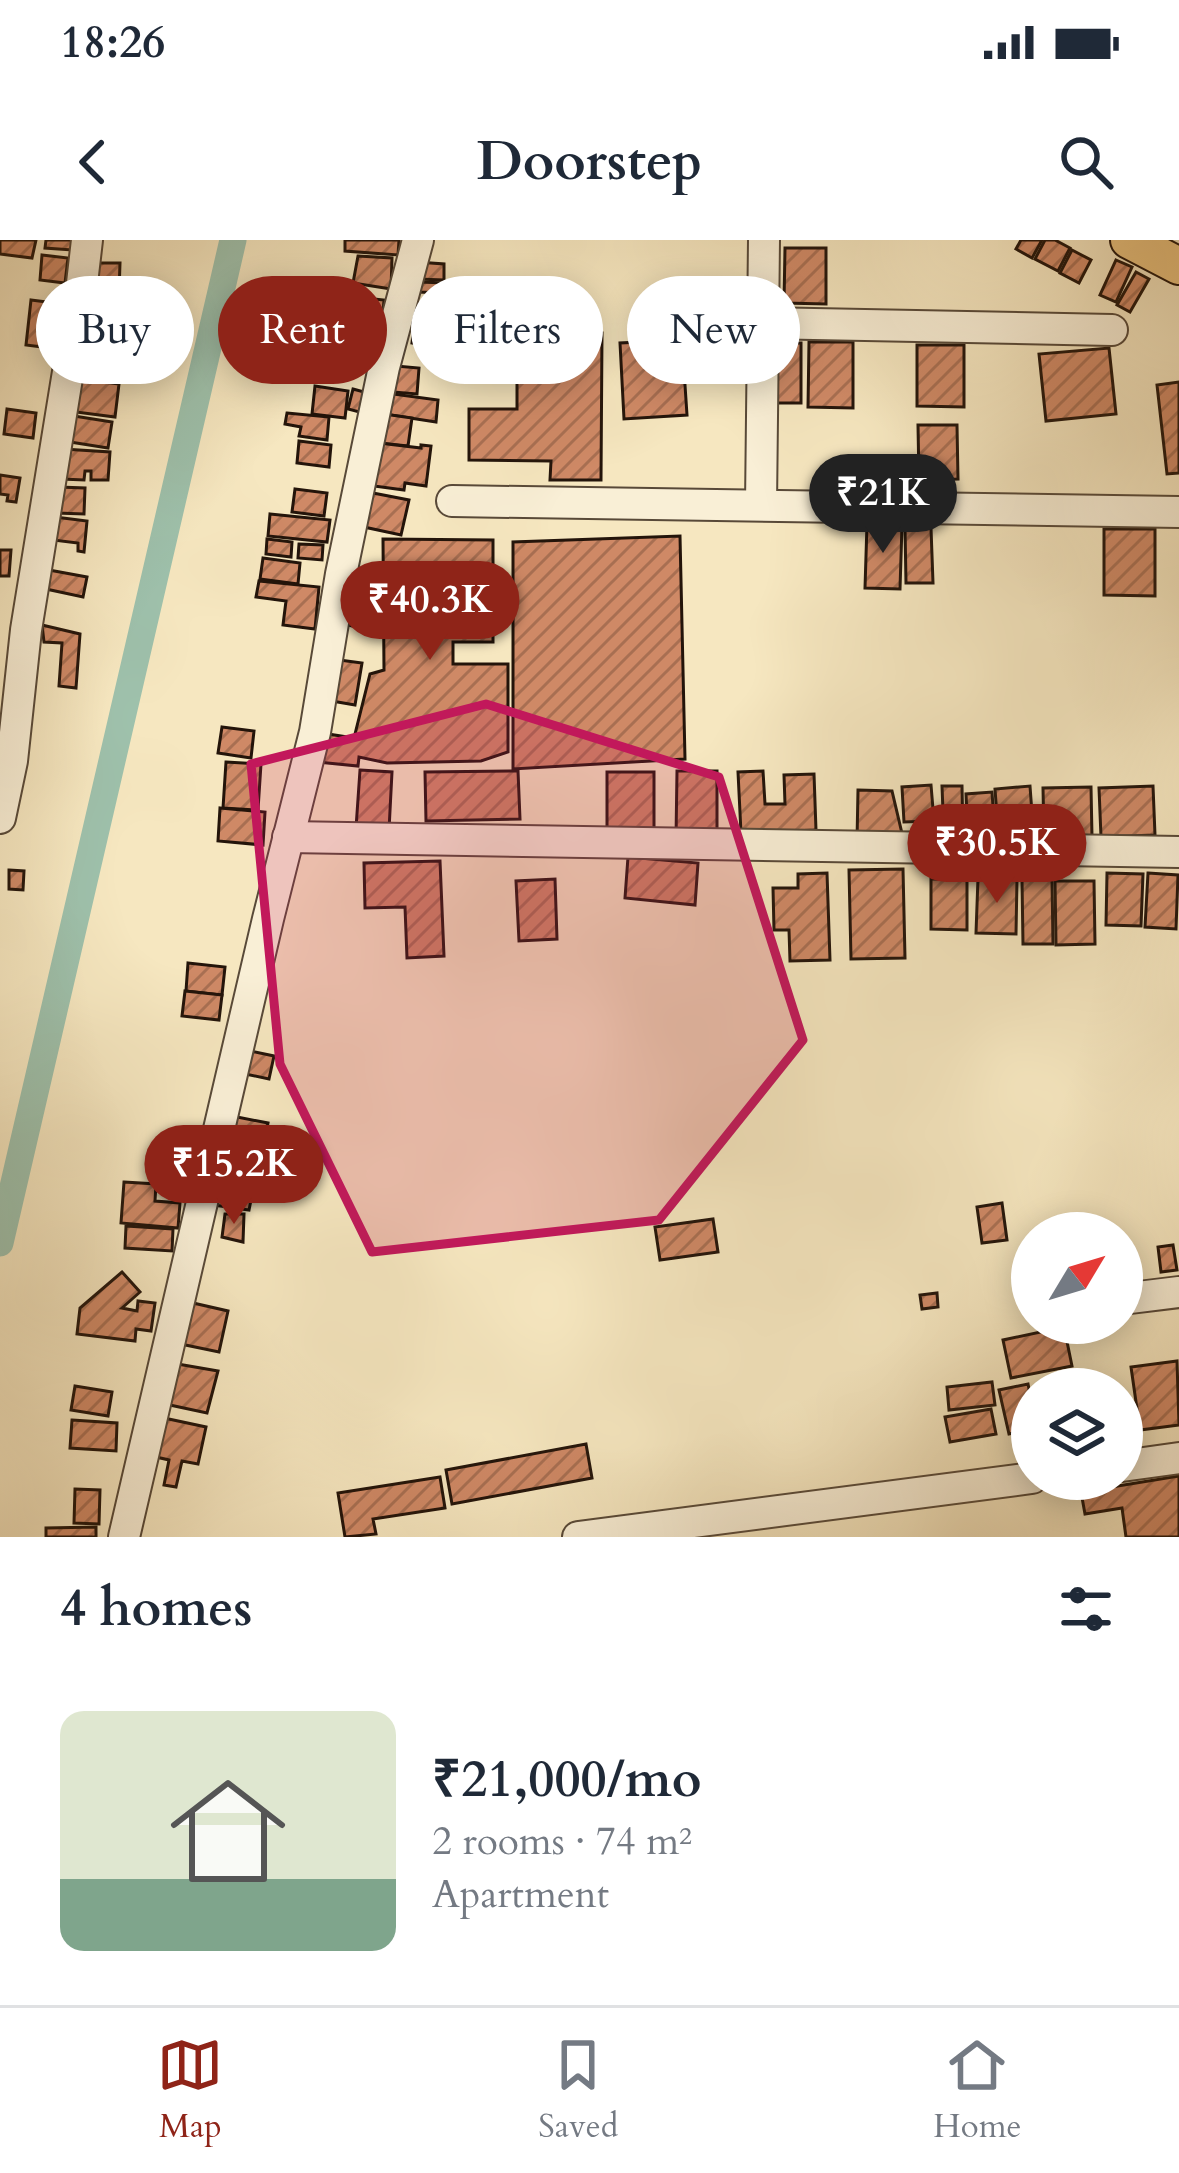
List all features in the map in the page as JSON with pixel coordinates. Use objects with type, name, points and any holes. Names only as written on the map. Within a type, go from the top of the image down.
[{"type":"main road","points":[[1129,240],[1179,266]]},
{"type":"street","points":[[0,818],[87,240]]},
{"type":"street","points":[[124,1537],[315,732],[340,574],[384,367],[418,240]]},
{"type":"street","points":[[764,240],[764,276]]},
{"type":"street","points":[[800,323],[1112,330]]},
{"type":"street","points":[[761,505],[762,384]]},
{"type":"street","points":[[452,501],[1179,512]]},
{"type":"street","points":[[288,837],[1179,852]]},
{"type":"street","points":[[1143,1296],[1179,1292]]},
{"type":"street","points":[[1143,1463],[1179,1458]]},
{"type":"street","points":[[578,1537],[1011,1481]]},
{"type":"highlighted area","points":[[486,704],[719,777],[803,1040],[659,1220],[372,1252],[280,1064],[251,764]]},
{"type":"building","points":[[0,240],[36,240],[32,258],[0,254]]},
{"type":"building","points":[[46,240],[73,240],[72,250],[45,248]]},
{"type":"building","points":[[345,240],[399,240],[398,255],[345,251]]},
{"type":"building","points":[[1021,240],[1042,240],[1032,258],[1016,249]]},
{"type":"building","points":[[1045,240],[1070,248],[1058,271],[1035,259]]},
{"type":"building","points":[[785,248],[826,248],[826,304],[800,303],[800,276],[784,276]]},
{"type":"building","points":[[1072,250],[1091,260],[1079,283],[1060,273]]},
{"type":"building","points":[[42,255],[68,258],[66,276],[40,276]]},
{"type":"building","points":[[358,256],[392,258],[391,289],[387,288],[387,276],[354,276]]},
{"type":"building","points":[[1116,260],[1132,267],[1116,302],[1100,295]]},
{"type":"building","points":[[417,262],[444,264],[444,276],[417,276]]},
{"type":"building","points":[[98,263],[120,263],[120,276],[98,276]]},
{"type":"building","points":[[1136,272],[1149,279],[1130,312],[1117,305]]},
{"type":"building","points":[[31,300],[36,301],[36,346],[26,345]]},
{"type":"building","points":[[809,342],[853,342],[853,408],[808,407]]},
{"type":"building","points":[[620,343],[627,343],[627,384],[685,384],[687,415],[624,419]]},
{"type":"building","points":[[801,343],[801,403],[768,403],[768,384],[800,384]]},
{"type":"building","points":[[917,345],[964,345],[964,407],[917,406]]},
{"type":"building","points":[[1109,348],[1116,414],[1046,421],[1039,354]]},
{"type":"building","points":[[396,366],[411,367],[411,384],[418,384],[417,394],[393,392]]},
{"type":"building","points":[[1179,382],[1179,473],[1167,474],[1157,385]]},
{"type":"building","points":[[80,384],[119,384],[115,417],[76,412]]},
{"type":"building","points":[[517,384],[602,384],[601,480],[550,480],[551,461],[469,460],[469,409],[517,409]]},
{"type":"building","points":[[315,386],[348,391],[345,418],[312,414]]},
{"type":"building","points":[[353,389],[368,393],[363,413],[348,409]]},
{"type":"building","points":[[386,393],[438,400],[436,422],[384,414]]},
{"type":"building","points":[[7,409],[36,413],[33,438],[4,434]]},
{"type":"building","points":[[287,413],[329,417],[327,440],[299,436],[301,427],[285,424]]},
{"type":"building","points":[[384,414],[412,418],[408,446],[379,443]]},
{"type":"building","points":[[74,416],[112,422],[108,448],[70,442]]},
{"type":"building","points":[[918,425],[957,425],[958,479],[919,480]]},
{"type":"building","points":[[299,441],[331,445],[329,467],[297,463]]},
{"type":"building","points":[[379,443],[431,446],[426,486],[405,483],[404,490],[374,486]]},
{"type":"building","points":[[63,449],[110,452],[108,480],[91,480],[91,471],[85,471],[84,480],[62,479]]},
{"type":"building","points":[[0,475],[20,478],[16,502],[0,494]]},
{"type":"building","points":[[58,487],[85,488],[84,514],[57,513]]},
{"type":"building","points":[[295,489],[327,493],[324,516],[292,512]]},
{"type":"building","points":[[373,493],[409,500],[401,535],[364,527]]},
{"type":"building","points":[[270,514],[330,520],[327,542],[268,536]]},
{"type":"building","points":[[55,517],[87,521],[84,552],[78,551],[78,543],[53,540]]},
{"type":"building","points":[[867,524],[902,525],[900,589],[865,588]]},
{"type":"building","points":[[905,528],[931,528],[933,583],[906,583]]},
{"type":"building","points":[[1104,529],[1155,529],[1155,596],[1104,595]]},
{"type":"building","points":[[680,536],[685,759],[513,769],[513,542]]},
{"type":"building","points":[[267,539],[292,542],[291,557],[266,554]]},
{"type":"building","points":[[383,539],[493,540],[493,642],[453,642],[453,664],[508,664],[508,752],[481,761],[387,763],[359,757],[358,766],[307,761],[315,732],[354,738],[370,674],[384,670]]},
{"type":"building","points":[[299,544],[323,545],[322,560],[298,558]]},
{"type":"building","points":[[0,550],[11,550],[9,576],[0,576]]},
{"type":"building","points":[[263,558],[300,563],[298,584],[260,579]]},
{"type":"building","points":[[49,570],[87,577],[83,597],[46,589]]},
{"type":"building","points":[[259,581],[319,587],[315,629],[283,625],[286,601],[256,597]]},
{"type":"building","points":[[344,600],[372,606],[366,629],[339,623]]},
{"type":"building","points":[[42,625],[80,634],[76,688],[59,686],[62,643],[44,642]]},
{"type":"building","points":[[332,659],[362,663],[355,705],[326,700]]},
{"type":"building","points":[[222,727],[254,731],[251,758],[218,753]]},
{"type":"building","points":[[226,762],[261,764],[258,810],[223,808]]},
{"type":"building","points":[[360,770],[392,772],[389,830],[356,828]]},
{"type":"building","points":[[518,771],[520,819],[426,821],[425,772]]},
{"type":"building","points":[[677,771],[717,771],[717,839],[676,838]]},
{"type":"building","points":[[763,771],[765,804],[785,804],[784,775],[814,774],[816,830],[741,833],[738,772]]},
{"type":"building","points":[[607,772],[654,772],[654,837],[607,837]]},
{"type":"building","points":[[931,785],[934,821],[904,822],[902,787]]},
{"type":"building","points":[[942,786],[962,786],[963,837],[944,837]]},
{"type":"building","points":[[1030,786],[1034,841],[999,844],[995,789]]},
{"type":"building","points":[[1153,786],[1155,835],[1101,837],[1099,788]]},
{"type":"building","points":[[1091,787],[1092,837],[1044,837],[1043,788]]},
{"type":"building","points":[[858,790],[892,791],[904,842],[857,841]]},
{"type":"building","points":[[992,792],[995,835],[968,837],[966,794]]},
{"type":"building","points":[[220,808],[265,812],[263,845],[218,841]]},
{"type":"building","points":[[628,857],[698,863],[695,905],[625,898]]},
{"type":"building","points":[[440,861],[444,956],[407,958],[405,907],[365,908],[364,863]]},
{"type":"building","points":[[903,869],[905,958],[851,959],[849,870]]},
{"type":"building","points":[[9,870],[24,871],[23,890],[9,889]]},
{"type":"building","points":[[827,873],[830,960],[790,961],[789,930],[774,930],[773,888],[798,888],[798,874]]},
{"type":"building","points":[[1107,873],[1143,874],[1141,926],[1106,925]]},
{"type":"building","points":[[1148,873],[1178,875],[1176,929],[1145,927]]},
{"type":"building","points":[[978,878],[1017,879],[1016,934],[976,933]]},
{"type":"building","points":[[555,879],[557,939],[519,941],[516,881]]},
{"type":"building","points":[[931,879],[967,879],[967,930],[931,929]]},
{"type":"building","points":[[1052,879],[1053,944],[1023,944],[1022,880]]},
{"type":"building","points":[[1055,881],[1094,881],[1095,944],[1056,945]]},
{"type":"building","points":[[188,963],[225,967],[222,995],[186,991]]},
{"type":"building","points":[[185,991],[222,995],[219,1020],[182,1016]]},
{"type":"building","points":[[241,1049],[274,1056],[269,1079],[236,1072]]},
{"type":"building","points":[[227,1115],[268,1123],[263,1149],[222,1141]]},
{"type":"building","points":[[124,1182],[156,1184],[155,1201],[180,1203],[178,1228],[121,1223]]},
{"type":"building","points":[[209,1189],[252,1195],[249,1210],[206,1204]]},
{"type":"building","points":[[1002,1203],[1007,1240],[982,1243],[977,1207]]},
{"type":"building","points":[[225,1214],[244,1214],[243,1242],[222,1237]]},
{"type":"building","points":[[713,1219],[718,1252],[660,1260],[655,1227]]},
{"type":"building","points":[[126,1226],[173,1229],[172,1251],[125,1248]]},
{"type":"building","points":[[1173,1245],[1177,1270],[1161,1272],[1158,1247]]},
{"type":"building","points":[[122,1272],[140,1292],[122,1308],[137,1311],[138,1301],[155,1303],[151,1331],[136,1329],[135,1341],[77,1334],[80,1308]]},
{"type":"building","points":[[937,1293],[938,1307],[922,1309],[920,1295]]},
{"type":"building","points":[[180,1300],[228,1311],[219,1352],[171,1342]]},
{"type":"building","points":[[1003,1340],[1067,1344],[1072,1366],[1011,1368],[1011,1378]]},
{"type":"building","points":[[1177,1361],[1179,1425],[1143,1430],[1143,1368],[1131,1367]]},
{"type":"building","points":[[166,1362],[218,1371],[207,1413],[156,1402]]},
{"type":"building","points":[[992,1382],[995,1405],[949,1410],[947,1387]]},
{"type":"building","points":[[75,1386],[112,1392],[108,1416],[71,1410]]},
{"type":"building","points":[[1011,1388],[1011,1434],[1009,1434],[999,1390]]},
{"type":"building","points":[[991,1409],[996,1434],[950,1442],[945,1417]]},
{"type":"building","points":[[150,1415],[206,1427],[198,1464],[182,1461],[176,1487],[164,1485],[169,1460],[143,1454]]},
{"type":"building","points":[[72,1420],[117,1423],[116,1451],[70,1448]]},
{"type":"building","points":[[586,1444],[592,1478],[452,1504],[446,1470]]},
{"type":"building","points":[[1179,1476],[1179,1537],[1126,1537],[1122,1508],[1085,1514],[1082,1500],[1143,1500],[1143,1482]]},
{"type":"building","points":[[440,1477],[445,1508],[373,1519],[376,1534],[345,1537],[338,1493]]},
{"type":"building","points":[[75,1489],[100,1490],[99,1524],[74,1523]]},
{"type":"building","points":[[96,1527],[96,1537],[46,1537],[46,1528]]},
{"type":"waterway","points":[[0,1243],[233,240]]}]
